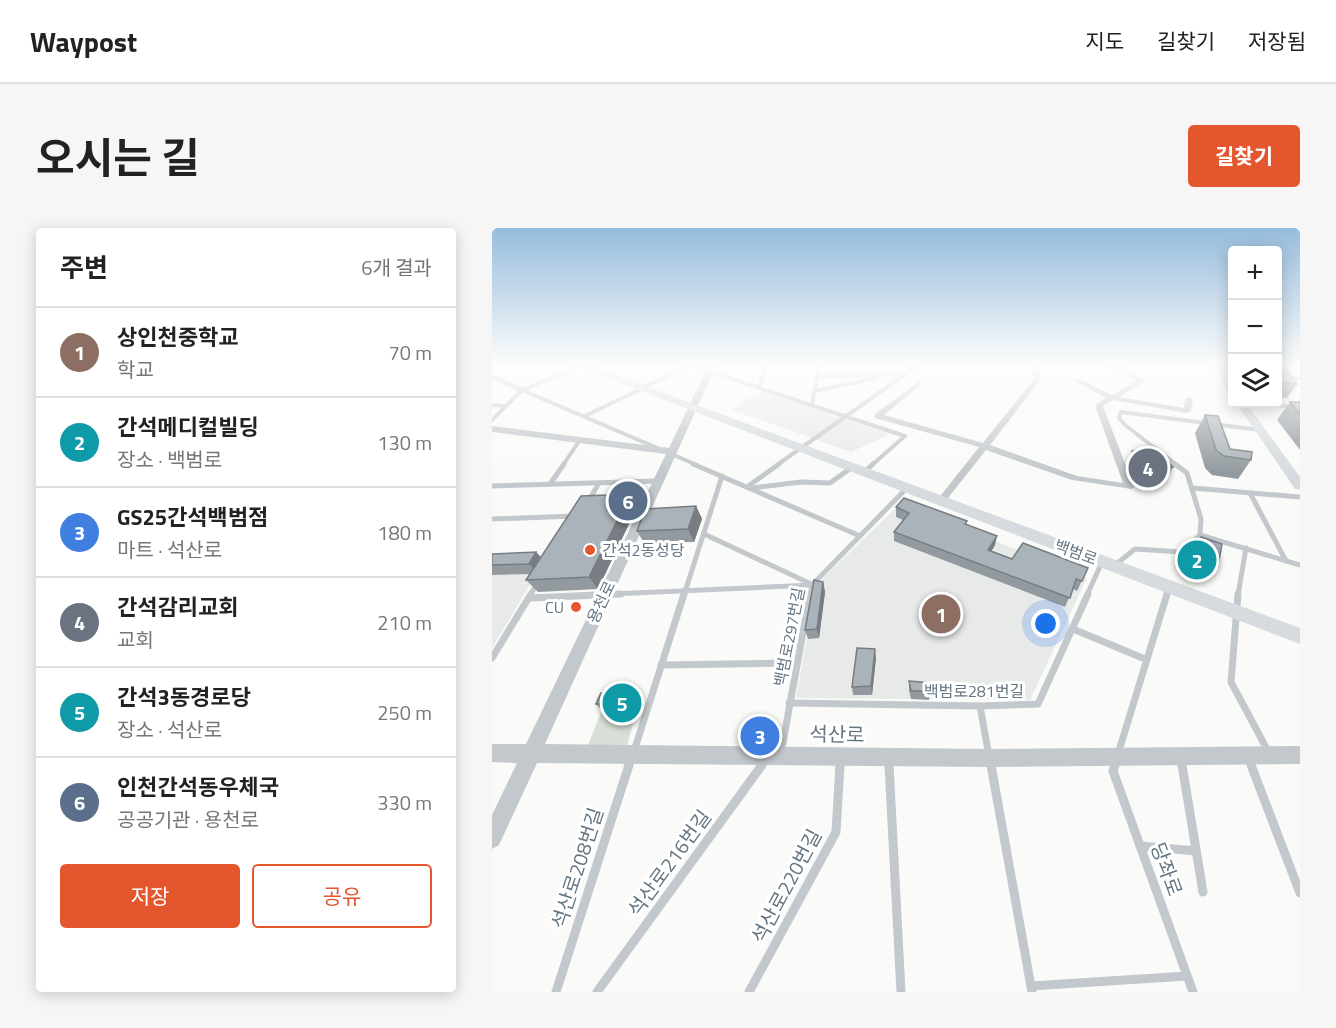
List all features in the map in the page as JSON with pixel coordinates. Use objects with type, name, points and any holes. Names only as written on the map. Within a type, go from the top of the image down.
[{"type":"main road","name":"백범로","points":[[673,402],[1300,636]]},
{"type":"main road","points":[[1245,408],[1300,486]]},
{"type":"street","name":"용천로","points":[[492,838],[605,594],[646,517],[657,481],[695,402]]},
{"type":"street","points":[[897,402],[879,416],[984,446],[1075,478],[1128,487],[1099,405],[1105,402]]},
{"type":"street","points":[[940,501],[1020,402]]},
{"type":"street","points":[[1133,402],[1187,411],[1189,402]]},
{"type":"street","points":[[492,405],[505,406]]},
{"type":"street","points":[[492,429],[670,451]]},
{"type":"street","name":"석산로","points":[[492,753],[988,758],[1300,756]]},
{"type":"lane","points":[[492,420],[510,402]]},
{"type":"lane","points":[[550,402],[670,451],[860,536]]},
{"type":"lane","points":[[585,416],[615,402]]},
{"type":"lane","points":[[749,488],[801,482],[830,483],[857,470],[905,436],[802,402]]},
{"type":"lane","points":[[749,488],[865,402]]},
{"type":"lane","points":[[1282,406],[1300,407]]},
{"type":"lane","points":[[1108,564],[1135,549],[1182,552],[1200,535],[1201,519],[1187,473],[1125,425],[1119,418],[1121,412],[1260,430]]},
{"type":"lane","points":[[550,484],[580,440]]},
{"type":"lane","name":"석산로208번길","points":[[556,992],[722,476]]},
{"type":"lane","points":[[492,486],[657,481]]},
{"type":"lane","points":[[584,508],[599,483]]},
{"type":"lane","points":[[1193,488],[1300,497]]},
{"type":"lane","name":"백범로297번길","points":[[774,756],[789,703],[812,585],[906,489]]},
{"type":"lane","points":[[1250,493],[1286,561]]},
{"type":"lane","points":[[699,514],[710,514]]},
{"type":"lane","points":[[492,519],[579,516],[573,525]]},
{"type":"lane","points":[[704,534],[716,537],[812,585]]},
{"type":"lane","points":[[1200,535],[1300,565]]},
{"type":"lane","points":[[1246,548],[1235,612],[1231,682],[1271,756]]},
{"type":"lane","name":"백범로281번길","points":[[789,703],[980,706],[1038,704],[1073,629],[1108,564]]},
{"type":"lane","points":[[492,658],[540,580]]},
{"type":"lane","points":[[530,598],[812,585]]},
{"type":"lane","points":[[1116,758],[1169,587]]},
{"type":"lane","points":[[1073,629],[1145,659]]},
{"type":"lane","points":[[661,665],[797,663]]},
{"type":"lane","points":[[980,706],[1032,989],[1187,976]]},
{"type":"lane","name":"석산로216번길","points":[[597,992],[774,756]]},
{"type":"lane","points":[[1248,756],[1300,893]]},
{"type":"lane","name":"석산로220번길","points":[[749,992],[836,832],[841,757]]},
{"type":"lane","points":[[889,757],[901,992]]},
{"type":"lane","points":[[1181,757],[1203,892]]},
{"type":"lane","name":"당좌로","points":[[1116,758],[1113,771],[1193,992]]},
{"type":"lane","points":[[1140,846],[1196,851]]},
{"type":"shaded area","points":[[743,402],[794,402],[890,434],[851,452],[730,409]]},
{"type":"shaded area","points":[[901,503],[1087,578],[1030,700],[796,698],[817,584]]},
{"type":"shaded area","points":[[546,558],[492,648],[492,561]]},
{"type":"shaded area","points":[[637,708],[627,746],[588,745],[602,710]]},
{"type":"building","points":[[1290,402],[1300,402],[1300,414]]},
{"type":"building","points":[[1205,415],[1218,416],[1230,449],[1252,452],[1251,460],[1224,456],[1216,450]]},
{"type":"building","points":[[1155,447],[1173,467],[1146,468],[1132,451]]},
{"type":"building","points":[[633,482],[627,495],[630,495],[589,577],[526,580],[581,496],[607,495],[615,483]]},
{"type":"building","points":[[904,498],[967,521],[965,524],[997,536],[988,550],[1012,559],[1023,543],[1088,568],[1082,581],[1076,579],[1070,598],[894,532],[909,513],[896,507]]},
{"type":"building","points":[[696,506],[688,529],[637,531],[645,509]]},
{"type":"building","points":[[1201,537],[1222,544],[1218,566],[1186,555],[1189,547]]},
{"type":"building","points":[[536,552],[529,564],[492,565],[492,554]]},
{"type":"building","points":[[814,580],[823,582],[817,629],[805,630]]},
{"type":"building","points":[[857,648],[875,649],[871,686],[852,687]]},
{"type":"building","points":[[909,681],[931,683],[930,691],[911,691]]},
{"type":"building","points":[[636,691],[632,703],[596,704],[601,693]]},
{"type":"place","name":"간석감리교회","points":[[1148,468]]},
{"type":"place","name":"인천간석동우체국","points":[[628,501]]},
{"type":"place","name":"간석2동성당","points":[[590,550]]},
{"type":"place","name":"간석메디컬빌딩","points":[[1197,560]]},
{"type":"place","name":"CU","points":[[576,607]]},
{"type":"place","name":"상인천중학교","points":[[941,614]]},
{"type":"place","name":"간석3동경로당","points":[[622,703]]},
{"type":"place","name":"GS25간석백범점","points":[[760,736]]}]
